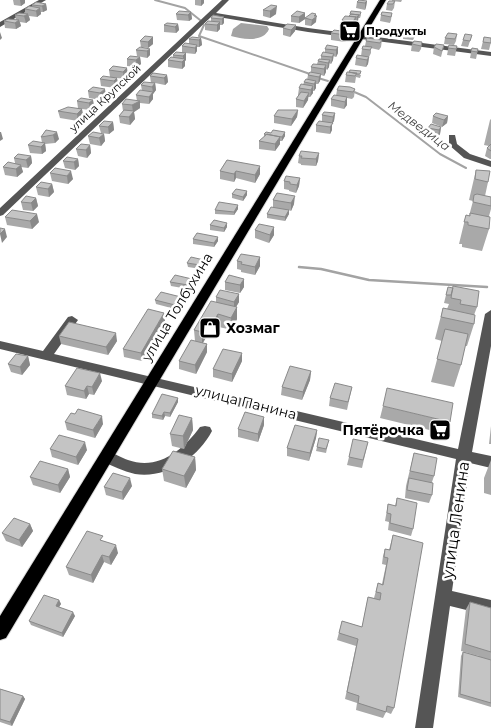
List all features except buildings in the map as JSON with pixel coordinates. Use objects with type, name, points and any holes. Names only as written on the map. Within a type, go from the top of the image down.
[{"type":"main road","name":"улица Толбухина","points":[[0,632],[383,0]]},
{"type":"street","points":[[0,26],[43,0]]},
{"type":"street","name":"улица Крупской","points":[[0,213],[226,0]]},
{"type":"street","points":[[210,14],[360,37],[491,54]]},
{"type":"street","points":[[452,137],[453,145],[467,156],[491,164]]},
{"type":"street","name":"улица Ленина","points":[[424,728],[464,456],[491,314]]},
{"type":"street","points":[[48,355],[72,320]]},
{"type":"street","name":"улица Панина","points":[[0,345],[491,462]]},
{"type":"street","points":[[107,457],[135,468],[154,468],[185,455],[205,431]]},
{"type":"street","points":[[444,596],[491,608]]},
{"type":"shaded area","points":[[241,23],[267,26],[269,29],[262,36],[252,39],[231,36],[233,29]]},
{"type":"waterway","name":"Медведица","points":[[155,0],[185,8],[200,20]]},
{"type":"waterway","name":"Медведица","points":[[204,25],[199,36],[313,75]]},
{"type":"waterway","name":"Медведица","points":[[318,78],[328,81]]},
{"type":"waterway","name":"Медведица","points":[[352,91],[366,97],[440,154],[466,168]]},
{"type":"waterway","points":[[299,267],[321,269],[369,280],[487,287]]},
{"type":"place","name":"Продукты","points":[[350,31]]},
{"type":"place","name":"Хозмаг","points":[[210,328]]},
{"type":"place","name":"Пятёрочка","points":[[440,430]]}]
